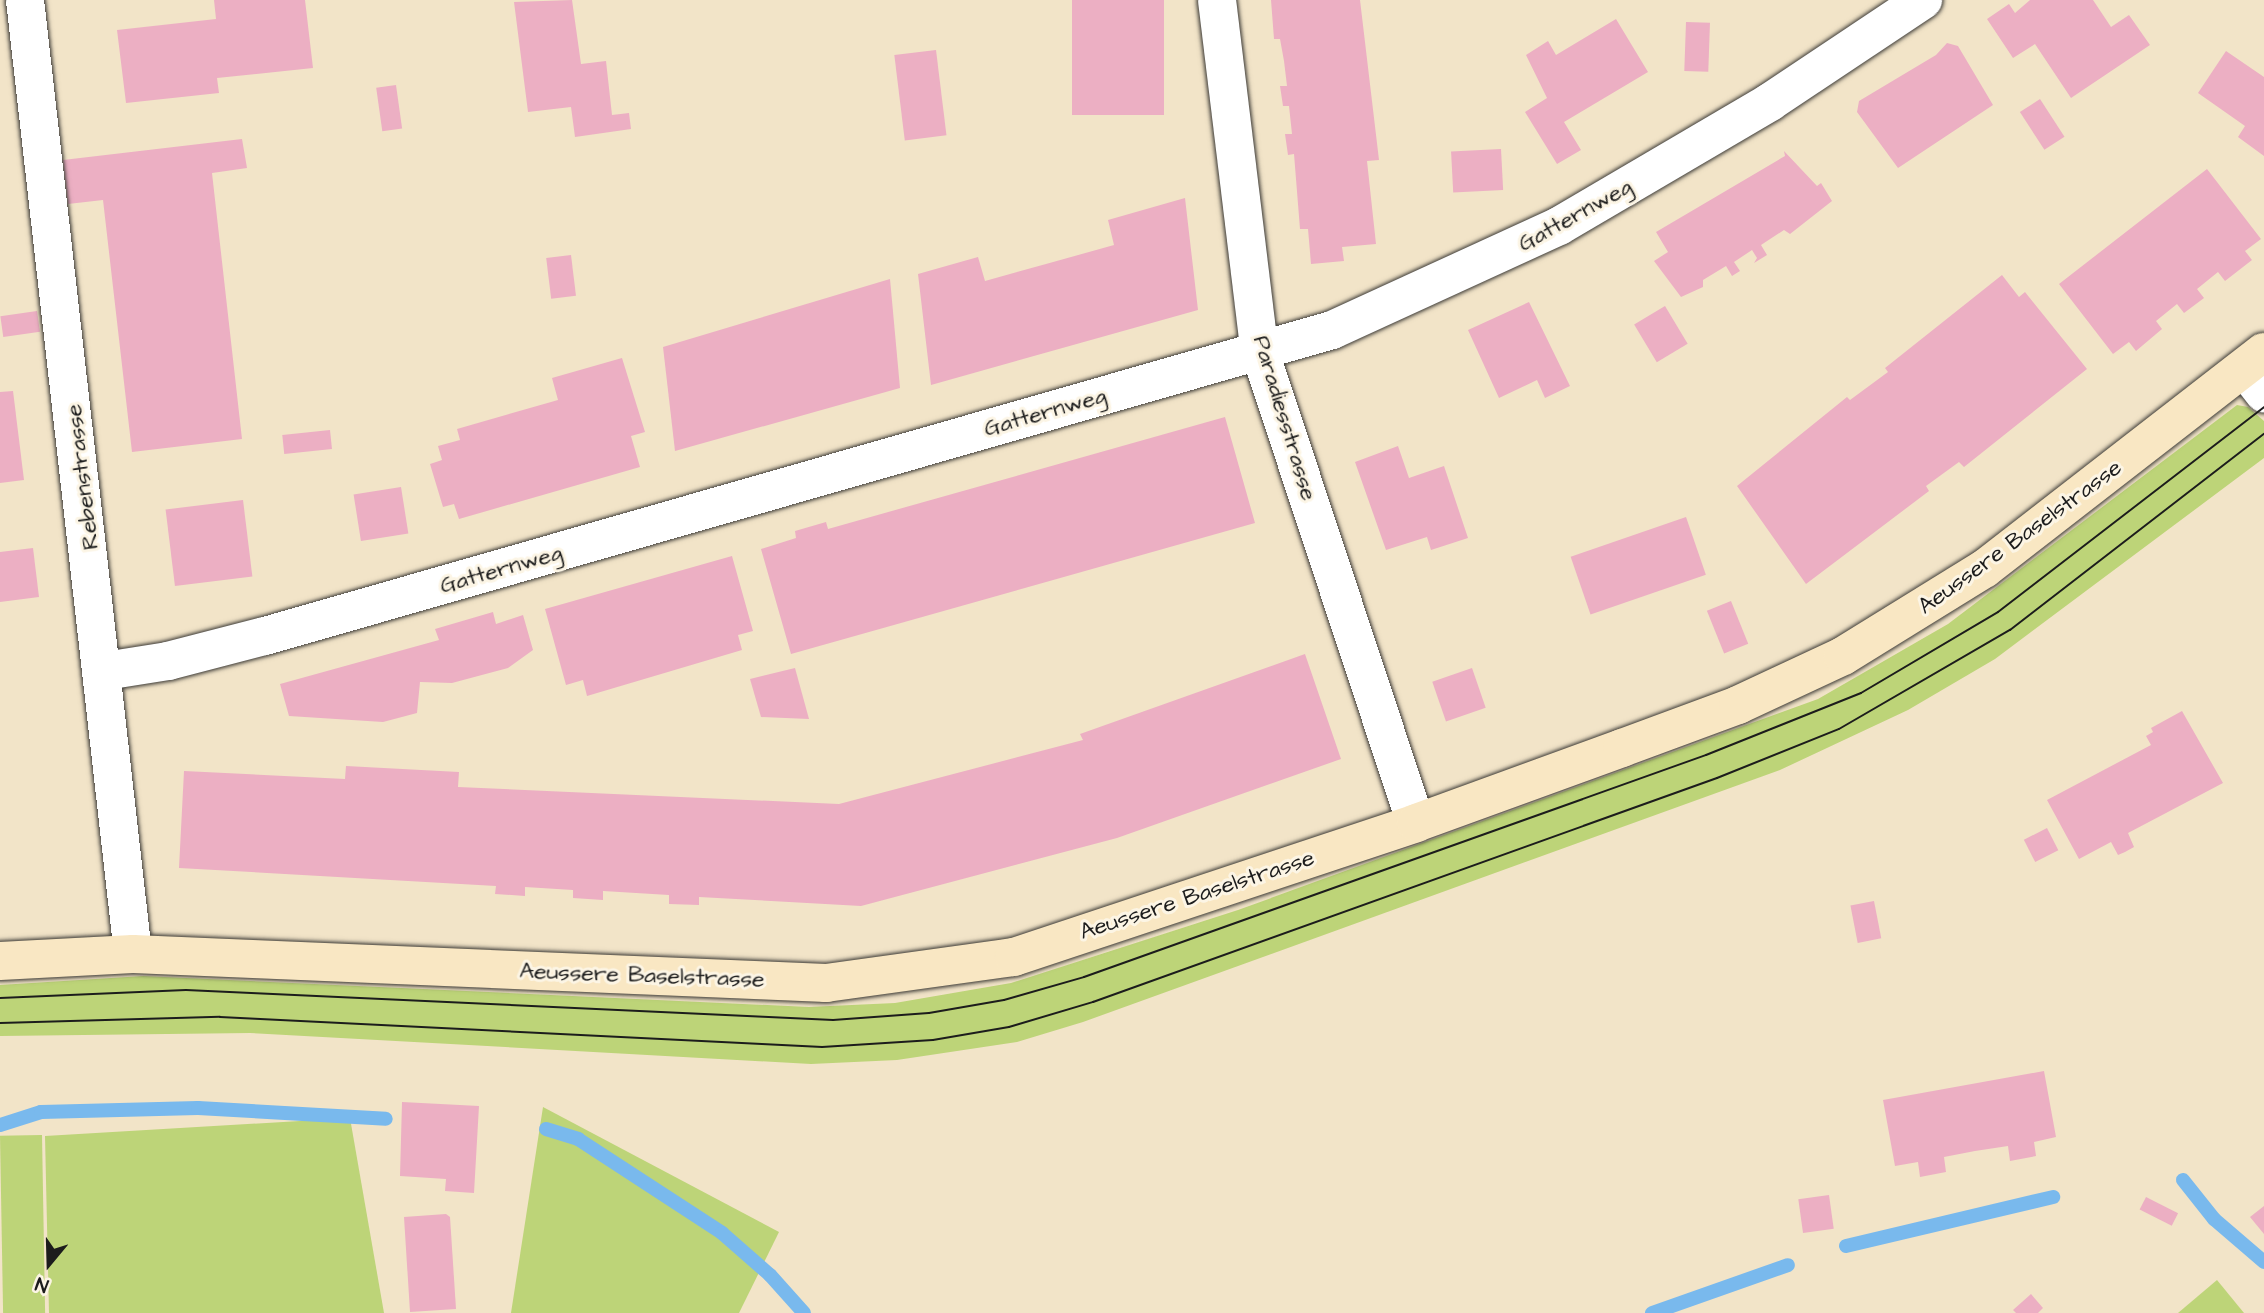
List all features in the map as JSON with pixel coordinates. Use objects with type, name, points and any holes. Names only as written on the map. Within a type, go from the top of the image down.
[{"type":"main road","name":"Aeussere Baselstrasse","points":[[0,961],[133,954],[826,983],[1014,957],[1416,823],[1738,705],[1843,656],[1984,569],[2258,371]]},
{"type":"street","name":"Rebenstrasse","points":[[25,0],[104,671],[133,954]]},
{"type":"street","name":"Paradiesstrasse","points":[[1217,0],[1259,349],[1416,823]]},
{"type":"street","name":"Gatternweg","points":[[104,671],[169,661],[278,632],[1332,330],[1547,233],[1770,102],[1923,0]]},
{"type":"green space","points":[[2237,405],[2248,407],[2264,421],[2264,458],[1995,659],[1908,710],[1780,770],[1083,1022],[1017,1042],[897,1060],[811,1064],[250,1033],[0,1036],[0,985],[143,976],[809,1007],[895,1003],[1011,983],[1238,910],[1818,699],[1948,624]]},
{"type":"green space","points":[[543,1107],[779,1232],[739,1313],[511,1313]]},
{"type":"green space","points":[[350,1118],[384,1313],[49,1313],[45,1136]]},
{"type":"green space","points":[[42,1135],[45,1313],[3,1313],[0,1136]]},
{"type":"green space","points":[[2217,1280],[2244,1313],[2178,1313]]},
{"type":"building","points":[[214,0],[305,0],[313,68],[217,78],[219,93],[126,103],[117,30],[216,19]]},
{"type":"building","points":[[572,0],[581,64],[606,61],[612,115],[629,113],[631,129],[575,137],[571,107],[528,112],[514,2]]},
{"type":"building","points":[[1072,0],[1164,0],[1164,115],[1072,115]]},
{"type":"building","points":[[1271,0],[1360,0],[1379,160],[1367,161],[1376,244],[1342,247],[1344,261],[1311,264],[1308,229],[1300,229],[1294,154],[1288,155],[1285,134],[1292,134],[1289,106],[1283,106],[1280,86],[1287,86],[1284,61],[1280,39],[1274,39]]},
{"type":"building","points":[[2030,0],[2093,0],[2111,27],[2129,15],[2150,45],[2071,98],[2035,44],[2013,58],[1987,19],[2009,4],[2015,13]]},
{"type":"building","points":[[1616,19],[1648,72],[1564,122],[1581,150],[1557,164],[1525,112],[1547,98],[1526,55],[1548,41],[1556,55]]},
{"type":"building","points":[[1686,22],[1710,23],[1708,72],[1684,71]]},
{"type":"building","points":[[1947,43],[1958,46],[1993,105],[1898,168],[1857,112],[1859,101],[1936,55]]},
{"type":"building","points":[[936,50],[946,135],[905,140],[894,55]]},
{"type":"building","points":[[2226,51],[2264,77],[2264,156],[2238,137],[2245,126],[2198,93]]},
{"type":"building","points":[[396,85],[402,129],[382,131],[376,88]]},
{"type":"building","points":[[2040,99],[2065,137],[2044,150],[2020,112]]},
{"type":"building","points":[[242,139],[247,168],[212,173],[242,439],[132,452],[103,200],[68,204],[63,160]]},
{"type":"building","points":[[1501,149],[1503,190],[1453,193],[1451,152]]},
{"type":"building","points":[[1784,151],[1817,186],[1821,183],[1832,201],[1790,234],[1784,230],[1761,245],[1767,255],[1754,263],[1757,258],[1752,250],[1734,262],[1740,271],[1732,276],[1726,266],[1703,280],[1703,287],[1681,297],[1654,261],[1668,252],[1656,232],[1785,156]]},
{"type":"building","points":[[2207,169],[2261,239],[2245,251],[2252,260],[2225,281],[2218,272],[2197,289],[2204,298],[2184,313],[2177,304],[2156,321],[2162,329],[2136,351],[2129,342],[2113,354],[2059,284]]},
{"type":"building","points":[[1185,198],[1198,310],[931,385],[918,274],[978,257],[985,281],[1114,245],[1108,220]]},
{"type":"building","points":[[571,255],[576,296],[551,299],[546,258]]},
{"type":"building","points":[[2002,275],[2019,297],[2025,292],[2087,369],[1964,467],[1959,462],[1926,486],[1929,491],[1806,584],[1737,486],[1847,397],[1850,400],[1888,372],[1885,368]]},
{"type":"building","points":[[890,279],[900,388],[675,451],[663,347]]},
{"type":"building","points":[[1529,302],[1570,386],[1545,398],[1537,380],[1499,398],[1468,330]]},
{"type":"building","points":[[1665,306],[1688,344],[1657,362],[1634,325]]},
{"type":"building","points":[[37,311],[40,332],[3,337],[0,316]]},
{"type":"building","points":[[622,358],[645,432],[631,436],[640,467],[459,519],[454,504],[443,507],[430,464],[442,460],[438,446],[460,440],[457,429],[558,400],[552,378]]},
{"type":"building","points":[[13,391],[24,480],[0,483],[0,392]]},
{"type":"building","points":[[1225,417],[1255,523],[791,654],[761,549],[796,538],[795,531],[826,522],[828,529]]},
{"type":"building","points":[[330,430],[332,449],[284,454],[282,435]]},
{"type":"building","points":[[1398,446],[1409,478],[1444,466],[1468,538],[1431,550],[1427,537],[1386,550],[1355,462]]},
{"type":"building","points":[[401,487],[408,533],[361,541],[354,495]]},
{"type":"building","points":[[243,500],[252,576],[175,586],[166,510]]},
{"type":"building","points":[[1686,517],[1706,575],[1591,614],[1571,557]]},
{"type":"building","points":[[33,548],[39,597],[0,602],[0,552]]},
{"type":"building","points":[[732,556],[753,631],[738,635],[742,650],[587,696],[583,680],[566,685],[545,609]]},
{"type":"building","points":[[1731,601],[1748,644],[1724,653],[1707,611]]},
{"type":"building","points":[[493,612],[496,624],[523,615],[533,650],[508,668],[452,683],[420,682],[417,713],[383,722],[289,716],[280,684],[439,640],[435,629]]},
{"type":"building","points":[[1305,654],[1341,759],[1117,838],[861,906],[699,897],[699,905],[669,904],[669,895],[603,891],[603,900],[573,898],[573,890],[525,887],[525,896],[495,894],[496,886],[179,868],[184,771],[345,779],[346,766],[459,772],[458,787],[839,804],[1083,740],[1080,734]]},
{"type":"building","points":[[795,668],[809,719],[761,717],[750,679]]},
{"type":"building","points":[[1472,668],[1486,708],[1446,721],[1432,682]]},
{"type":"building","points":[[2182,711],[2223,783],[2128,833],[2134,847],[2125,852],[2118,855],[2111,842],[2079,859],[2047,800],[2151,745],[2146,736],[2153,732],[2151,728]]},
{"type":"building","points":[[2047,828],[2058,850],[2035,862],[2024,840]]},
{"type":"building","points":[[1874,901],[1881,938],[1858,943],[1850,906]]},
{"type":"building","points":[[2044,1071],[2056,1137],[2034,1142],[2036,1156],[2010,1161],[2008,1146],[1975,1151],[1944,1157],[1946,1172],[1920,1177],[1918,1162],[1895,1166],[1883,1100]]},
{"type":"building","points":[[402,1102],[479,1106],[474,1193],[445,1191],[446,1179],[400,1176]]},
{"type":"building","points":[[1829,1195],[1834,1229],[1803,1233],[1798,1199]]},
{"type":"building","points":[[2146,1197],[2178,1213],[2172,1226],[2140,1209]]},
{"type":"building","points":[[2264,1206],[2264,1234],[2250,1217]]},
{"type":"building","points":[[446,1214],[450,1217],[456,1309],[410,1312],[404,1217]]},
{"type":"building","points":[[2031,1294],[2043,1308],[2038,1313],[2016,1313],[2013,1310]]},
{"type":"waterway","points":[[0,1125],[41,1112],[198,1108],[386,1119]]},
{"type":"waterway","points":[[546,1129],[578,1139],[722,1233],[770,1275],[804,1313]]},
{"type":"waterway","points":[[2183,1180],[2214,1219],[2264,1262]]},
{"type":"waterway","points":[[1846,1246],[2053,1197]]},
{"type":"waterway","points":[[1652,1313],[1788,1265]]},
{"type":"tram line","points":[[0,998],[186,990],[833,1020],[929,1013],[1004,1000],[1084,977],[1706,755],[1861,693],[1998,612],[2264,407]]},
{"type":"tram line","points":[[0,1023],[220,1017],[822,1047],[933,1040],[1009,1027],[1093,1002],[1717,778],[1839,729],[2010,630],[2264,434]]}]
